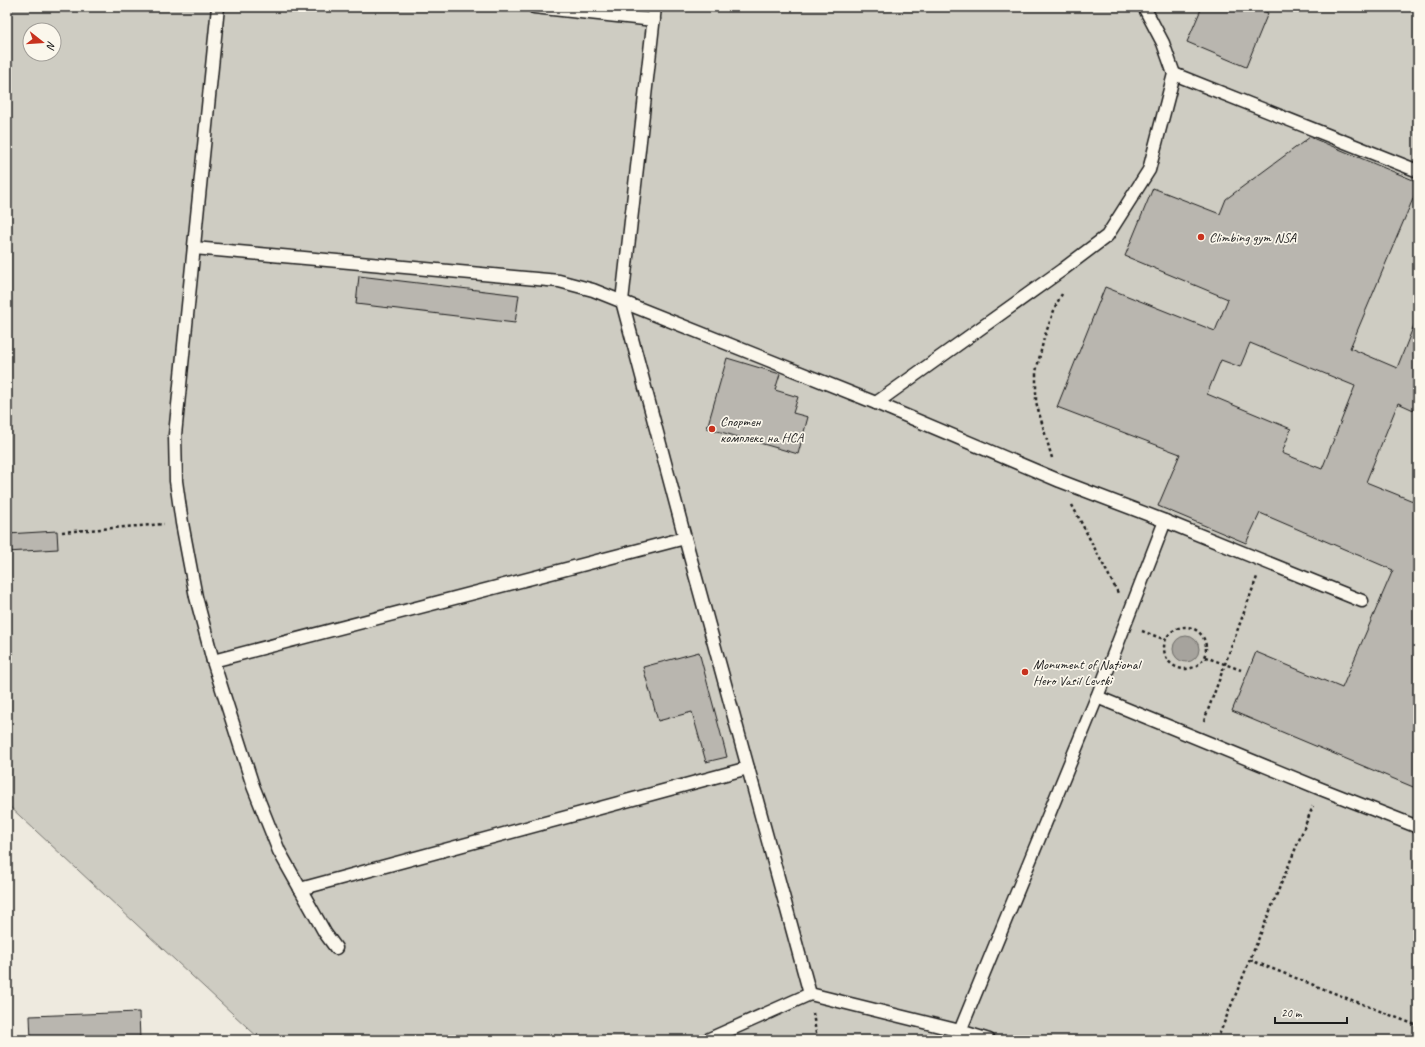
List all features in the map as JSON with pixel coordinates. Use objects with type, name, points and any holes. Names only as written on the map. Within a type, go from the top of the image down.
[{"type":"lane","points":[[218,7],[176,436],[176,482],[196,597],[213,661],[253,786],[279,851],[324,932],[336,948]]},
{"type":"lane","points":[[534,7],[654,20]]},
{"type":"lane","points":[[655,7],[622,301],[685,538],[810,994]]},
{"type":"lane","points":[[876,403],[1107,236],[1149,170],[1174,74],[1163,43],[1144,7]]},
{"type":"lane","points":[[1174,74],[1418,171]]},
{"type":"lane","points":[[194,248],[559,281],[593,290],[876,403],[1060,481],[1165,521],[1362,601]]},
{"type":"lane","points":[[960,1031],[1097,697],[1165,521]]},
{"type":"lane","points":[[213,661],[685,538]]},
{"type":"lane","points":[[1097,697],[1418,827]]},
{"type":"lane","points":[[300,889],[748,768]]},
{"type":"lane","points":[[707,1040],[810,994],[960,1031],[989,1040]]},
{"type":"path","points":[[1063,292],[1056,305],[1044,338],[1036,372],[1036,402],[1045,436],[1060,481],[1127,619],[1166,640]]},
{"type":"path","points":[[62,532],[182,523]]},
{"type":"path","points":[[1198,738],[1263,560]]},
{"type":"path","points":[[1183,627],[1194,629],[1202,636],[1206,646],[1205,657],[1198,665],[1188,669],[1177,668],[1169,661],[1164,651],[1166,640],[1173,631],[1183,627]]},
{"type":"path","points":[[1205,657],[1241,670]]},
{"type":"path","points":[[1217,1040],[1321,789]]},
{"type":"path","points":[[1250,960],[1418,1026]]},
{"type":"path","points":[[810,994],[817,1040]]},
{"type":"shaded area","name":"Спортен комплекс на НСА","points":[[7,7],[1418,7],[1418,1040],[261,1040],[7,804]]},
{"type":"shaded area","points":[[1186,636],[1195,640],[1199,649],[1195,658],[1186,662],[1177,658],[1173,649],[1177,640]]},
{"type":"building","points":[[1202,7],[1253,7],[1268,13],[1246,67],[1187,42]]},
{"type":"building","points":[[1310,137],[1418,182],[1418,187],[1350,348],[1397,368],[1418,315],[1418,412],[1398,403],[1366,482],[1418,503],[1418,789],[1232,711],[1256,652],[1342,688],[1393,570],[1260,513],[1246,543],[1158,506],[1180,454],[1057,407],[1105,287],[1215,331],[1228,299],[1125,256],[1153,188],[1220,214],[1226,199]],"holes":[[[1250,343],[1355,386],[1322,469],[1282,453],[1291,429],[1207,394],[1221,360],[1240,367]]]},
{"type":"building","points":[[359,276],[519,295],[515,323],[356,304]]},
{"type":"building","points":[[727,358],[780,374],[775,390],[798,397],[793,413],[808,417],[798,454],[707,428]]},
{"type":"building","points":[[57,531],[58,549],[7,552],[7,534]]},
{"type":"building","points":[[699,652],[727,757],[706,762],[692,712],[658,721],[643,667]]},
{"type":"building","points":[[139,1012],[140,1040],[31,1040],[30,1016]]},
{"type":"place","name":"Climbing gym NSA","points":[[1201,237]]},
{"type":"place","name":"Спортен комплекс на НСА","points":[[712,429]]},
{"type":"place","name":"Monument of National Hero Vasil Levski","points":[[1025,672]]}]
